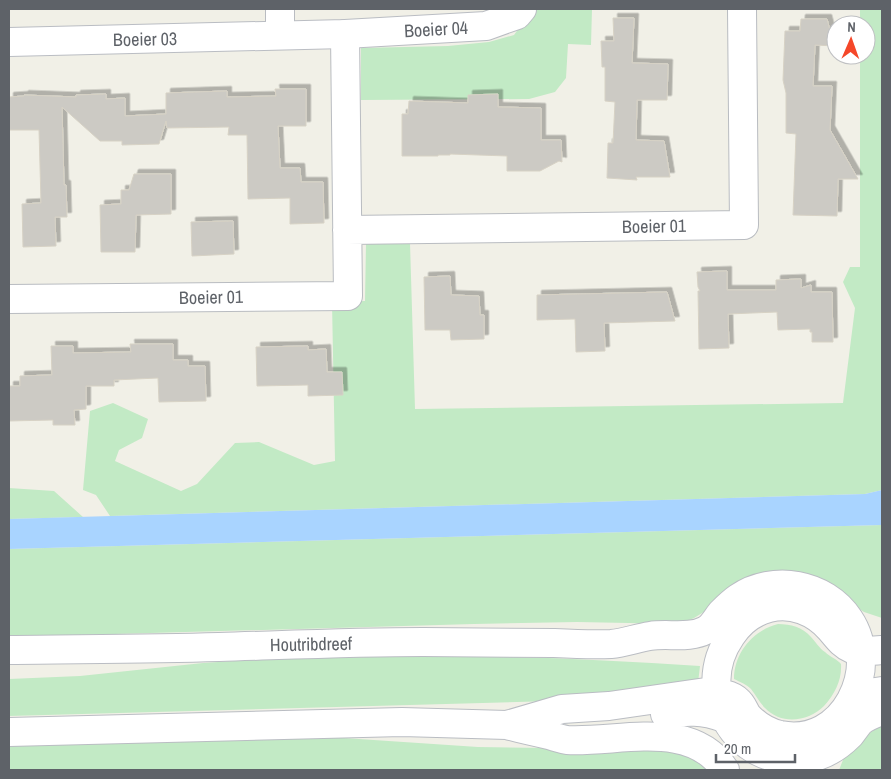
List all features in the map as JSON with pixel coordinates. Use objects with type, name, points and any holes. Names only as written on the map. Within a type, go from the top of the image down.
[{"type":"main road","name":"Boeier 04","points":[[345,34],[486,26],[517,15],[522,9]]},
{"type":"main road","name":"Boeier 01","points":[[347,230],[744,225],[742,9]]},
{"type":"main road","name":"Boeier 03","points":[[9,42],[280,22],[345,34]]},
{"type":"main road","name":"Boeier 01","points":[[9,299],[348,296],[345,34]]},
{"type":"main road","points":[[871,650],[858,638],[853,624],[846,614],[818,592],[801,587],[783,585],[748,592],[728,606],[720,633],[721,655],[716,680],[720,705],[736,734],[763,761],[793,760],[816,757],[849,736],[865,711],[869,693],[882,691]]},
{"type":"main road","points":[[720,633],[740,624],[758,611],[780,606],[803,609],[813,614],[822,621],[836,638],[852,649],[871,650]]},
{"type":"main road","points":[[853,624],[864,631],[882,633]]},
{"type":"main road","name":"Houtribdreef","points":[[9,650],[423,642],[613,644],[652,636],[690,635],[704,630],[720,633]]},
{"type":"main road","points":[[865,711],[857,688],[871,650]]},
{"type":"main road","points":[[9,732],[402,722],[507,725],[583,721],[685,712],[710,713],[731,696],[739,701],[746,714],[758,726],[773,733],[794,736],[816,757]]},
{"type":"main road","points":[[507,725],[566,740],[656,737],[679,739],[703,748],[720,762],[725,770]]},
{"type":"green space","points":[[533,9],[592,9],[591,45],[568,44],[566,78],[555,92],[529,99],[361,100],[361,48],[448,46],[489,42],[514,35]]},
{"type":"green space","points":[[860,9],[882,9],[882,490],[865,494],[110,516],[96,495],[83,490],[90,411],[113,403],[148,419],[142,438],[119,450],[115,461],[181,491],[197,484],[235,443],[259,442],[314,465],[335,461],[332,302],[365,301],[366,244],[410,243],[415,409],[843,403],[855,308],[843,282],[850,267],[860,267],[860,65],[876,65],[876,15],[860,15]]},
{"type":"green space","points":[[9,488],[54,491],[83,517],[9,519]]},
{"type":"green space","points":[[882,525],[882,618],[864,612],[855,606],[707,610],[680,624],[577,622],[9,637],[9,549]]},
{"type":"green space","points":[[778,624],[792,625],[800,628],[841,664],[839,681],[831,697],[818,711],[803,718],[786,719],[771,713],[763,706],[751,689],[734,679],[738,660],[747,644],[761,631]]},
{"type":"green space","points":[[419,656],[560,658],[700,666],[698,683],[553,701],[9,716],[9,679],[80,676],[203,663],[265,659]]},
{"type":"green space","points":[[882,725],[882,770],[839,770],[845,755],[868,734]]},
{"type":"green space","points":[[290,737],[344,738],[478,747],[546,748],[653,745],[693,757],[709,770],[9,770],[9,746]]},
{"type":"water","points":[[882,490],[882,525],[9,549],[9,519],[865,494]]},
{"type":"building","points":[[613,18],[634,18],[632,63],[668,64],[667,100],[637,100],[636,140],[664,141],[670,177],[636,177],[637,180],[607,178],[608,143],[613,143],[615,102],[605,101],[605,67],[602,67],[601,41],[614,41]]},
{"type":"building","points":[[801,19],[826,19],[826,46],[815,45],[813,86],[832,86],[830,130],[858,179],[838,179],[837,216],[793,215],[796,134],[786,133],[786,93],[783,80],[785,31],[800,31]]},
{"type":"building","points":[[275,89],[306,89],[306,126],[278,126],[280,168],[300,168],[301,182],[323,182],[324,223],[290,224],[290,198],[248,199],[247,135],[228,135],[229,127],[167,128],[166,121],[159,144],[122,145],[122,141],[100,141],[62,107],[64,185],[66,185],[67,217],[55,217],[56,246],[23,247],[22,204],[41,203],[39,130],[9,130],[9,97],[24,95],[76,97],[76,95],[106,94],[106,99],[125,98],[125,116],[166,114],[166,93],[227,91],[227,97],[276,96]]},
{"type":"building","points":[[498,94],[498,107],[541,108],[541,140],[561,140],[562,162],[559,161],[540,171],[507,171],[507,156],[450,154],[402,156],[402,114],[408,114],[409,101],[468,103],[468,95]]},
{"type":"building","points":[[134,174],[171,174],[171,214],[136,215],[135,252],[101,252],[100,205],[121,204],[121,190],[129,190]]},
{"type":"building","points":[[233,221],[234,254],[192,256],[191,222]]},
{"type":"building","points":[[727,271],[727,290],[776,290],[776,280],[801,279],[801,288],[811,285],[811,292],[832,292],[833,342],[812,342],[812,332],[810,332],[810,329],[778,330],[777,312],[728,314],[729,348],[699,349],[698,291],[700,291],[697,272]]},
{"type":"building","points":[[450,276],[451,295],[479,296],[480,315],[484,315],[484,339],[451,340],[450,330],[425,330],[424,277]]},
{"type":"building","points":[[667,292],[675,321],[604,323],[605,351],[576,352],[575,319],[537,320],[537,295]]},
{"type":"building","points":[[130,344],[173,344],[173,360],[188,360],[188,366],[205,366],[206,401],[159,402],[158,378],[114,380],[114,386],[86,386],[86,409],[74,410],[75,425],[53,425],[53,420],[9,421],[9,386],[20,386],[20,376],[52,375],[51,346],[73,346],[73,353],[131,352]]},
{"type":"building","points":[[308,346],[308,350],[326,349],[327,372],[342,372],[343,395],[308,396],[308,385],[257,386],[256,347]]}]
